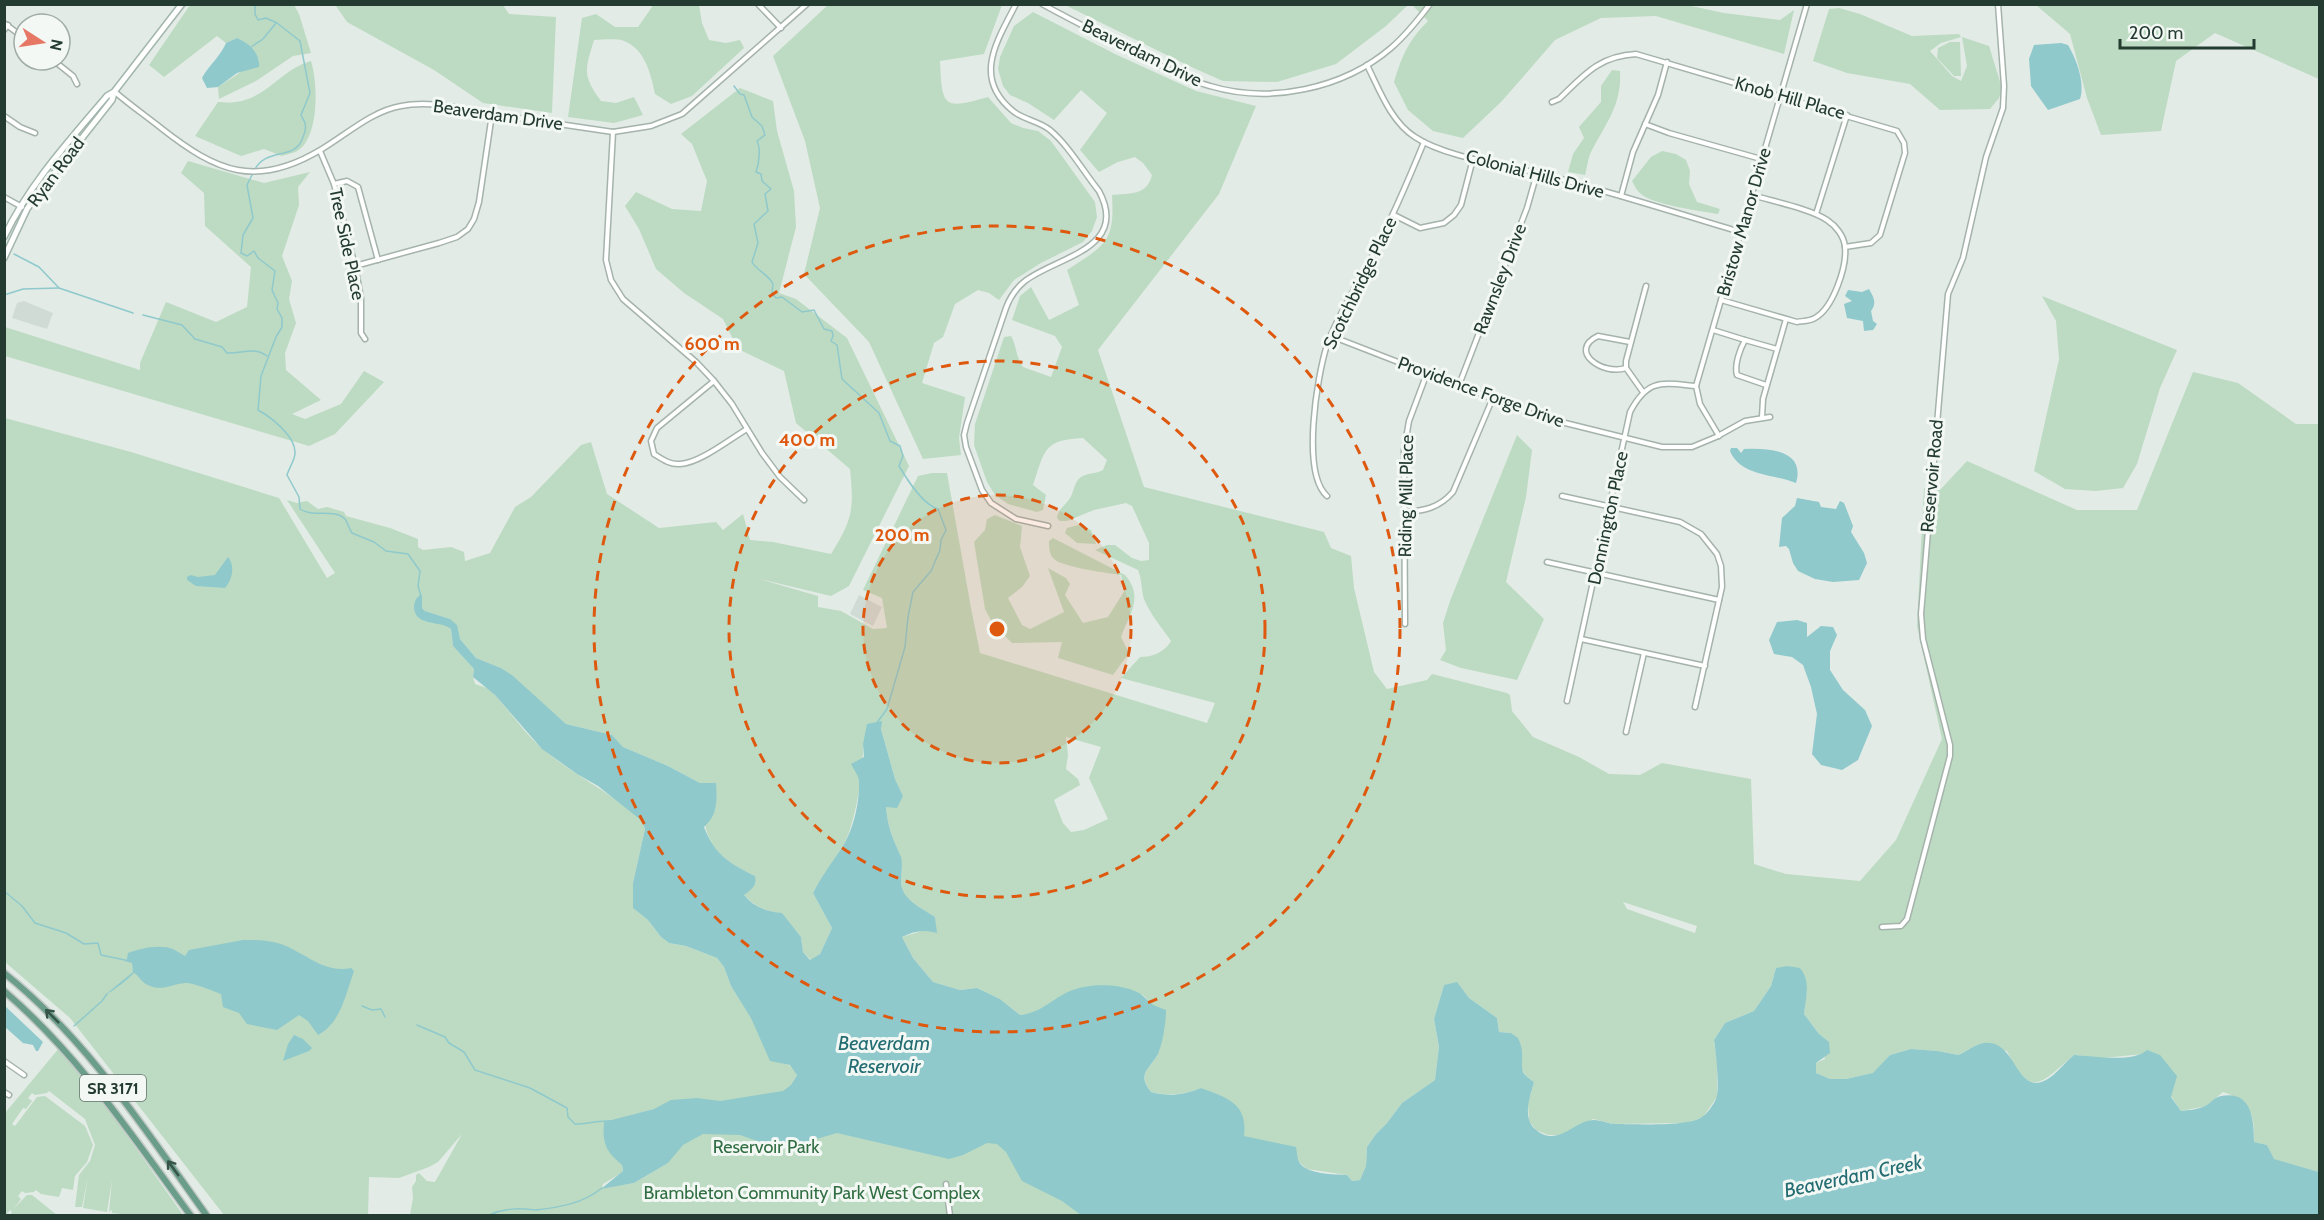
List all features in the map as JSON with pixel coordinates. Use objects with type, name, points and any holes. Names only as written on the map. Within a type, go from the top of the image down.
[{"type":"main road","name":"Ryan Road","points":[[4,237],[20,205],[61,149],[107,96],[114,92],[182,4]]},
{"type":"main road","name":"Ryan Road","points":[[4,258],[27,209],[112,100],[114,92]]},
{"type":"main road","name":"SR 3171","points":[[4,973],[52,1016],[86,1052],[207,1215]]},
{"type":"main road","name":"SR 3171","points":[[4,991],[37,1019],[72,1056],[190,1215]]},
{"type":"street","points":[[758,4],[781,28]]},
{"type":"street","name":"Beaverdam Drive","points":[[114,92],[190,150],[217,164],[251,172],[289,166],[320,151],[364,122],[400,106],[434,105],[613,132],[651,126],[682,114],[807,4]]},
{"type":"street","points":[[1016,4],[992,56],[990,66],[995,90],[1015,113],[1043,124],[1058,137],[1099,191],[1104,201],[1105,220],[1100,235],[1092,246],[1033,276],[1014,291],[1006,308],[964,435],[970,462],[982,490],[991,503],[1016,519],[1048,526]]},
{"type":"street","name":"Beaverdam Drive","points":[[1042,4],[1179,75],[1211,86],[1241,92],[1272,94],[1308,88],[1346,76],[1367,65],[1405,35],[1430,4]]},
{"type":"street","name":"Bristow Manor Drive","points":[[1696,386],[1807,4]]},
{"type":"street","name":"Reservoir Road","points":[[1882,927],[1901,926],[1907,919],[1950,756],[1950,745],[1923,639],[1922,614],[1948,294],[1963,258],[1986,157],[2004,104],[1998,4]]},
{"type":"street","points":[[4,30],[6,24]]},
{"type":"street","name":"Knob Hill Place","points":[[1552,102],[1559,99],[1587,72],[1605,60],[1623,54],[1636,54],[1897,131],[1904,143],[1905,153],[1880,235],[1871,243],[1845,247]]},
{"type":"street","points":[[1621,196],[1633,152],[1658,95],[1667,62]]},
{"type":"street","name":"Colonial Hills Drive","points":[[1367,65],[1394,116],[1413,136],[1424,142],[1473,159],[1538,173],[1740,232]]},
{"type":"street","points":[[68,72],[77,84]]},
{"type":"street","points":[[355,266],[457,237],[468,229],[479,202],[492,114]]},
{"type":"street","points":[[1816,214],[1847,115]]},
{"type":"street","points":[[4,116],[20,127],[35,133]]},
{"type":"street","points":[[1645,124],[1670,134],[1761,159]]},
{"type":"street","points":[[613,132],[606,260],[611,280],[623,299],[696,362],[714,381],[780,477],[804,500]]},
{"type":"street","name":"Scotchbridge Place","points":[[1327,496],[1321,490],[1317,477],[1312,446],[1312,426],[1327,346],[1394,216],[1424,142]]},
{"type":"street","name":"Tree Side Place","points":[[320,151],[334,183],[355,266],[361,298],[361,333],[365,339]]},
{"type":"street","points":[[1394,216],[1420,228],[1444,223],[1461,205],[1473,159]]},
{"type":"street","name":"Rawnsley Drive","points":[[1459,385],[1538,173]]},
{"type":"street","points":[[334,183],[347,182],[358,187],[378,260]]},
{"type":"street","points":[[1721,300],[1797,322],[1806,321],[1814,319],[1826,309],[1833,298],[1842,270],[1845,247],[1840,233],[1827,220],[1816,214],[1752,195]]},
{"type":"street","points":[[4,197],[27,209]]},
{"type":"street","points":[[1646,286],[1630,342],[1626,368],[1643,392],[1654,386],[1669,384],[1696,386],[1700,404],[1719,436]]},
{"type":"street","points":[[1762,417],[1766,385],[1786,319]]},
{"type":"street","points":[[1713,330],[1777,349]]},
{"type":"street","name":"Providence Forge Drive","points":[[1331,336],[1492,400],[1555,422],[1662,447],[1692,447],[1719,436],[1745,421],[1770,417]]},
{"type":"street","points":[[1626,368],[1619,370],[1594,365],[1587,351],[1590,341],[1598,336],[1630,342]]},
{"type":"street","points":[[1745,340],[1736,370],[1737,375],[1766,385]]},
{"type":"street","name":"Riding Mill Place","points":[[1405,624],[1405,437],[1427,373]]},
{"type":"street","points":[[714,381],[657,428],[651,441],[654,454],[665,462],[679,465],[693,461],[747,429]]},
{"type":"street","name":"Donnington Place","points":[[1567,701],[1630,412],[1643,392]]},
{"type":"street","points":[[1404,512],[1432,508],[1446,500],[1453,492],[1492,400]]},
{"type":"street","points":[[1562,495],[1610,508],[1680,522],[1701,534],[1717,554],[1721,566],[1722,587],[1695,707]]},
{"type":"street","points":[[1547,562],[1719,600]]},
{"type":"street","points":[[1581,639],[1705,666]]},
{"type":"street","points":[[1626,732],[1644,653]]},
{"type":"street","points":[[4,1061],[24,1075]]},
{"type":"street","points":[[946,1184],[950,1215]]},
{"type":"shaded area","points":[[24,301],[53,313],[47,329],[12,318],[17,303]]},
{"type":"shaded area","points":[[859,595],[882,607],[873,626],[850,614]]},
{"type":"green space","points":[[338,4],[503,5],[509,14],[556,17],[552,113],[483,103],[434,70],[347,22],[336,6]]},
{"type":"green space","points":[[829,4],[1002,5],[984,54],[940,61],[944,96],[948,101],[954,103],[988,97],[1011,123],[1038,131],[1051,141],[1095,202],[1097,217],[1092,231],[1083,242],[1041,263],[1014,280],[999,300],[989,293],[978,290],[955,304],[943,337],[934,343],[922,383],[965,397],[959,438],[961,455],[923,459],[869,342],[804,274],[820,208],[805,141],[773,56]]},
{"type":"green space","points":[[1408,4],[1386,26],[1336,64],[1277,82],[1223,81],[1065,5]]},
{"type":"green space","points":[[1682,4],[1724,13],[1780,20],[1794,10],[1784,54],[1656,16],[1601,18],[1555,40],[1502,101],[1463,138],[1433,131],[1408,110],[1394,82],[1406,49],[1428,21],[1412,5]]},
{"type":"green space","points":[[190,5],[294,5],[311,53],[293,56],[256,81],[219,99],[218,87],[259,60],[251,47],[237,38],[226,43],[217,36],[164,77],[149,65]]},
{"type":"green space","points":[[652,5],[699,5],[702,23],[709,40],[726,43],[740,40],[744,48],[692,96],[671,104],[655,94],[646,63],[631,45],[617,40],[594,40],[587,72],[595,92],[601,101],[616,103],[634,97],[643,115],[614,123],[568,117],[582,18],[596,14],[615,27],[638,27]]},
{"type":"green space","points":[[2036,5],[2319,5],[2319,79],[2215,33],[2176,61],[2161,131],[2101,135],[2087,98],[2070,34]]},
{"type":"green space","points":[[1839,8],[1860,14],[1912,36],[1959,34],[1961,37],[1941,43],[1930,51],[1952,76],[1961,81],[1967,66],[1962,37],[1989,46],[2002,88],[1999,98],[1990,109],[1940,110],[1910,84],[1847,73],[1813,61],[1829,9]]},
{"type":"green space","points":[[1033,12],[1115,54],[1196,91],[1256,106],[1219,194],[1098,350],[1144,487],[1324,532],[1331,548],[1351,556],[1354,588],[1374,672],[1387,689],[1427,680],[1432,674],[1507,693],[1510,695],[1512,711],[1533,737],[1579,757],[1609,774],[1640,775],[1662,763],[1751,779],[1754,864],[1786,874],[1860,881],[1896,840],[1942,739],[1917,626],[1924,488],[1940,490],[1967,461],[2077,510],[2137,510],[2193,372],[2238,383],[2296,424],[2319,424],[2319,1172],[2273,1159],[2267,1145],[2254,1142],[2254,1124],[2245,1104],[2223,1092],[2206,1106],[2181,1111],[2143,1054],[2103,1058],[2074,1055],[2045,1079],[2038,1082],[2023,1077],[2007,1051],[1977,1045],[1958,1055],[1911,1049],[1890,1055],[1874,1073],[1846,1079],[1830,1079],[1816,1073],[1816,1063],[1825,1059],[1819,1034],[1804,1014],[1807,990],[1776,968],[1771,986],[1754,1011],[1725,1023],[1714,1040],[1717,1062],[1717,1097],[1703,1117],[1687,1123],[1614,1124],[1593,1119],[1562,1135],[1548,1135],[1536,1130],[1529,1121],[1528,1103],[1534,1082],[1524,1073],[1521,1066],[1522,1052],[1511,1033],[1499,1032],[1497,1018],[1469,998],[1457,983],[1444,985],[1434,1019],[1439,1048],[1435,1080],[1402,1103],[1376,1134],[1367,1147],[1366,1166],[1360,1180],[1352,1181],[1347,1175],[1307,1169],[1299,1162],[1244,1136],[1201,1088],[1176,1094],[1151,1092],[1145,1074],[1159,1051],[1160,1034],[1154,1009],[1142,994],[1047,1006],[1030,1014],[1020,1015],[1000,999],[977,988],[960,990],[933,982],[913,958],[902,937],[925,930],[936,932],[935,917],[913,903],[902,888],[901,859],[889,827],[886,807],[903,796],[895,779],[881,729],[863,744],[860,783],[846,840],[813,893],[832,928],[820,954],[811,960],[803,952],[801,937],[782,914],[761,908],[744,895],[755,876],[726,859],[710,840],[703,816],[700,783],[668,766],[623,747],[612,735],[566,724],[501,668],[476,658],[460,639],[450,619],[422,608],[424,621],[444,623],[451,629],[453,646],[474,669],[475,684],[487,688],[495,695],[537,744],[642,821],[645,829],[633,883],[633,908],[648,920],[661,937],[669,943],[686,946],[717,958],[724,967],[731,986],[782,1063],[795,1070],[797,1075],[793,1081],[1021,1125],[1105,1215],[410,1215],[412,1187],[416,1181],[416,1175],[419,1173],[427,1181],[435,1182],[462,1134],[438,1162],[429,1167],[399,1178],[369,1177],[368,1215],[224,1215],[70,1018],[5,962],[5,418],[131,452],[279,498],[327,578],[335,573],[287,500],[297,503],[307,501],[318,509],[327,507],[344,512],[346,516],[390,528],[418,539],[418,547],[423,550],[451,547],[464,552],[465,561],[490,553],[515,507],[531,497],[581,445],[591,442],[607,494],[659,528],[716,522],[723,530],[743,514],[750,540],[773,542],[831,554],[848,522],[852,504],[850,469],[796,423],[784,371],[738,349],[723,319],[684,293],[656,269],[639,229],[625,206],[636,192],[672,209],[701,211],[707,181],[692,144],[681,134],[740,88],[773,101],[777,131],[794,191],[796,227],[779,293],[796,299],[847,338],[909,466],[849,586],[831,596],[756,578],[818,596],[818,607],[841,611],[873,629],[887,628],[882,598],[863,590],[918,476],[947,473],[980,653],[1207,723],[1215,703],[1121,678],[1140,657],[1157,654],[1171,641],[1147,605],[1138,570],[1095,550],[1107,545],[1115,545],[1132,558],[1141,561],[1149,560],[1149,543],[1132,506],[1126,503],[1094,510],[1067,521],[1060,521],[1057,518],[1079,479],[1103,470],[1107,460],[1083,438],[1060,441],[1053,445],[1040,463],[1033,485],[1046,495],[1043,510],[1037,512],[1008,504],[995,495],[987,482],[974,445],[975,424],[1004,337],[1011,336],[1023,367],[1051,377],[1062,347],[1055,336],[1012,320],[1020,296],[1031,287],[1049,320],[1079,305],[1067,270],[1099,248],[1105,241],[1112,223],[1112,195],[1142,190],[1150,182],[1152,175],[1135,157],[1118,162],[1099,172],[1080,150],[1107,113],[1081,90],[1054,120],[1028,103],[1010,95],[1003,86],[998,69],[1000,57],[1014,26]],"holes":[[[1066,737],[1101,747],[1089,778],[1108,819],[1084,830],[1071,832],[1063,823],[1054,800],[1080,785],[1078,779],[1066,769],[1068,755]],[[1623,902],[1697,926],[1695,933],[1627,909]],[[654,1109],[668,1163],[634,1183],[602,1188],[603,1184],[623,1172],[604,1123]]]},
{"type":"green space","points":[[1950,42],[1960,42],[1961,76],[1954,76],[1937,58],[1938,48]]},
{"type":"green space","points":[[311,61],[316,94],[314,120],[306,142],[298,150],[282,156],[264,149],[241,156],[195,136],[218,102],[247,99],[268,88],[298,66]]},
{"type":"green space","points":[[1612,70],[1620,71],[1616,104],[1591,152],[1585,175],[1568,172],[1573,154],[1584,138],[1579,127],[1601,102],[1601,86]]},
{"type":"green space","points":[[1662,151],[1676,154],[1686,160],[1690,171],[1689,184],[1697,202],[1720,209],[1718,214],[1665,204],[1646,197],[1638,191],[1632,181],[1651,157]]},
{"type":"green space","points":[[188,161],[264,183],[310,172],[298,187],[299,205],[282,256],[292,281],[289,299],[296,323],[285,353],[286,370],[321,400],[292,414],[305,419],[341,404],[364,371],[384,382],[335,434],[309,446],[5,356],[5,327],[140,370],[140,363],[166,302],[216,322],[247,307],[251,267],[205,226],[204,193],[181,173]]},
{"type":"green space","points":[[2042,296],[2177,350],[2160,388],[2137,464],[2123,488],[2096,491],[2065,489],[2034,471],[2059,359],[2056,321]]},
{"type":"green space","points":[[1517,435],[1532,450],[1526,497],[1506,582],[1544,619],[1517,680],[1461,668],[1440,660],[1446,650],[1443,623],[1450,601]]},
{"type":"green space","points":[[995,515],[1022,526],[1020,547],[1030,576],[1022,587],[1008,598],[1022,625],[1030,629],[1064,612],[1048,568],[1066,578],[1070,584],[1065,595],[1083,623],[1108,617],[1125,590],[1121,575],[1075,567],[1054,559],[1049,546],[1049,541],[1053,538],[1125,575],[1131,583],[1134,591],[1134,605],[1121,637],[1129,653],[1113,675],[1058,658],[1062,642],[1012,643],[993,624],[985,609],[974,542],[985,530],[987,519]]},
{"type":"green space","points":[[1078,525],[1091,530],[1096,544],[1077,543],[1065,533],[1067,528]]},
{"type":"green space","points":[[60,1047],[90,1083],[183,1215],[132,1215],[112,1213],[112,1210],[109,1212],[112,1180],[107,1212],[83,1208],[88,1177],[82,1207],[75,1207],[79,1175],[90,1161],[95,1145],[85,1119],[49,1091],[35,1095],[32,1093],[28,1098],[32,1101],[26,1109],[23,1108],[12,1124],[15,1126],[37,1097],[45,1096],[85,1126],[93,1145],[87,1162],[75,1176],[73,1190],[62,1188],[59,1197],[41,1194],[36,1190],[25,1193],[22,1191],[18,1196],[21,1199],[14,1208],[27,1195],[32,1195],[57,1215],[10,1215],[12,1212],[10,1210],[5,1216],[5,1113]]},
{"type":"water","points":[[237,38],[253,50],[258,57],[259,67],[237,73],[218,87],[207,88],[202,78],[205,73],[226,43]]},
{"type":"water","points":[[2061,43],[2068,45],[2079,72],[2082,86],[2080,99],[2048,110],[2031,86],[2029,59],[2034,45]]},
{"type":"water","points":[[1869,289],[1874,300],[1871,311],[1873,321],[1877,324],[1873,330],[1864,331],[1863,321],[1847,318],[1844,304],[1852,301],[1845,296],[1848,290],[1862,292]]},
{"type":"water","points":[[1731,448],[1737,448],[1741,453],[1744,449],[1773,450],[1790,457],[1798,472],[1796,483],[1749,470],[1735,459],[1730,451]]},
{"type":"water","points":[[1797,498],[1819,502],[1821,507],[1836,509],[1840,501],[1844,503],[1853,526],[1851,532],[1864,553],[1867,563],[1859,580],[1833,582],[1815,579],[1798,571],[1786,546],[1779,547],[1782,518],[1795,506]]},
{"type":"water","points":[[228,557],[232,564],[232,572],[225,588],[196,586],[187,580],[187,577],[191,575],[198,577],[215,575]]},
{"type":"water","name":"Beaverdam Reservoir","points":[[420,595],[422,596],[422,608],[425,611],[450,619],[457,625],[460,639],[476,658],[501,668],[513,676],[566,724],[612,735],[623,747],[668,766],[700,783],[716,783],[714,812],[704,827],[708,836],[724,857],[755,876],[753,887],[744,895],[761,908],[782,913],[801,937],[803,952],[810,960],[820,954],[832,928],[813,893],[845,842],[852,826],[857,807],[859,781],[851,764],[864,757],[863,744],[867,724],[882,721],[881,729],[895,779],[903,796],[897,808],[886,807],[890,827],[902,860],[902,888],[913,903],[935,917],[937,933],[919,931],[902,937],[913,958],[933,982],[960,990],[977,988],[1000,999],[1020,1015],[1040,1009],[1078,988],[1105,985],[1123,987],[1139,993],[1151,1003],[1166,1010],[1160,1049],[1145,1076],[1151,1092],[1176,1094],[1201,1088],[1220,1095],[1239,1109],[1243,1116],[1244,1136],[1296,1147],[1299,1162],[1314,1172],[1347,1175],[1352,1181],[1360,1180],[1366,1166],[1367,1147],[1376,1134],[1402,1103],[1435,1080],[1439,1047],[1434,1019],[1444,985],[1457,982],[1469,998],[1497,1018],[1499,1032],[1511,1033],[1518,1038],[1522,1049],[1523,1072],[1534,1082],[1528,1107],[1529,1119],[1535,1129],[1551,1136],[1559,1135],[1587,1121],[1594,1120],[1616,1124],[1661,1124],[1686,1122],[1702,1117],[1716,1099],[1718,1088],[1714,1040],[1725,1023],[1754,1011],[1771,986],[1776,968],[1787,966],[1800,968],[1806,978],[1804,1014],[1819,1034],[1829,1042],[1830,1053],[1816,1063],[1816,1073],[1830,1079],[1846,1079],[1873,1073],[1890,1055],[1911,1049],[1958,1055],[1984,1043],[1995,1044],[2003,1049],[2021,1074],[2036,1083],[2050,1078],[2074,1055],[2123,1058],[2141,1054],[2147,1050],[2160,1055],[2177,1076],[2171,1097],[2181,1111],[2202,1107],[2221,1096],[2231,1095],[2239,1098],[2245,1102],[2252,1116],[2254,1142],[2267,1145],[2274,1159],[2319,1172],[2319,1215],[1081,1215],[1062,1201],[1022,1181],[1006,1152],[997,1144],[987,1143],[949,1159],[837,1133],[803,1143],[777,1145],[740,1135],[703,1134],[683,1145],[668,1163],[634,1183],[601,1189],[623,1171],[622,1165],[606,1146],[604,1122],[654,1109],[671,1100],[697,1098],[720,1101],[783,1091],[791,1085],[797,1075],[790,1065],[770,1061],[751,1018],[717,958],[686,946],[669,943],[661,937],[648,920],[633,908],[633,883],[645,829],[642,821],[598,786],[542,749],[495,695],[473,677],[474,669],[453,646],[451,629],[419,618],[414,604]]},
{"type":"water","points":[[1797,620],[1807,623],[1807,637],[1821,626],[1833,627],[1837,635],[1830,651],[1830,670],[1843,690],[1865,710],[1872,726],[1858,760],[1842,770],[1821,765],[1812,754],[1817,714],[1803,665],[1792,657],[1774,654],[1769,640],[1777,622]]},
{"type":"water","points":[[243,940],[281,944],[323,965],[341,969],[351,968],[354,971],[342,1007],[326,1030],[318,1035],[308,1021],[299,1015],[277,1030],[247,1024],[239,1013],[223,1007],[221,994],[188,983],[162,988],[153,987],[144,983],[134,973],[105,995],[133,972],[132,963],[124,961],[128,953],[145,948],[162,947],[173,949],[185,956],[189,950]]},
{"type":"water","points":[[5,1006],[43,1042],[38,1051],[33,1045],[23,1043],[5,1027]]},
{"type":"water","points":[[294,1035],[303,1039],[312,1048],[283,1061],[288,1044]]},
{"type":"waterway","name":"Beaverdam Creek","points":[[255,4],[255,14],[258,20],[266,18],[277,23],[300,41],[310,93],[301,115],[305,129],[299,144],[288,152],[267,158],[255,169]]},
{"type":"waterway","points":[[251,47],[263,39],[276,23]]},
{"type":"waterway","points":[[734,86],[740,94],[744,95],[752,117],[762,126],[765,135],[757,141],[759,156],[756,172],[761,174],[762,181],[771,189],[765,194],[768,211],[754,224],[758,243],[752,262],[771,281],[772,293],[776,298],[782,297],[802,312],[814,310],[824,329],[832,331],[831,341],[837,345],[842,379],[879,413],[890,441],[900,446],[903,456],[899,466],[921,498],[938,509],[946,530],[931,571],[913,592],[905,647],[887,709],[876,724]]},
{"type":"waterway","name":"Beaverdam Creek","points":[[253,173],[247,185],[253,218],[243,235],[241,253],[247,256],[254,251],[258,258],[275,271],[272,290],[282,318],[282,327],[261,376],[258,410],[281,428],[294,446],[294,457],[287,475],[299,497],[300,509],[305,512],[341,516],[352,533],[374,542],[386,551],[408,554],[420,571],[418,586],[421,596]]},
{"type":"waterway","points":[[14,254],[39,267],[59,288],[133,313]]},
{"type":"waterway","points":[[4,295],[23,289],[59,288]]},
{"type":"waterway","points":[[143,315],[182,325],[195,339],[222,347],[227,353],[257,351],[267,356]]},
{"type":"waterway","points":[[4,891],[22,906],[35,923],[66,933],[84,944],[98,943],[101,955],[125,960]]},
{"type":"waterway","points":[[74,1026],[107,994]]},
{"type":"waterway","points":[[362,1006],[372,1010],[381,1009],[385,1017]]},
{"type":"waterway","points":[[417,1025],[445,1037],[449,1043],[464,1052],[475,1070],[530,1088],[567,1108],[568,1117],[575,1124],[611,1121]]},
{"type":"waterway","points":[[536,1210],[579,1201],[602,1188]]},
{"type":"waterway","points":[[489,1215],[512,1209],[535,1210]]},
{"type":"park label","name":"Reservoir Park","points":[[766,1147]]},
{"type":"park label","name":"Brambleton Community Park West Complex","points":[[812,1193]]}]
